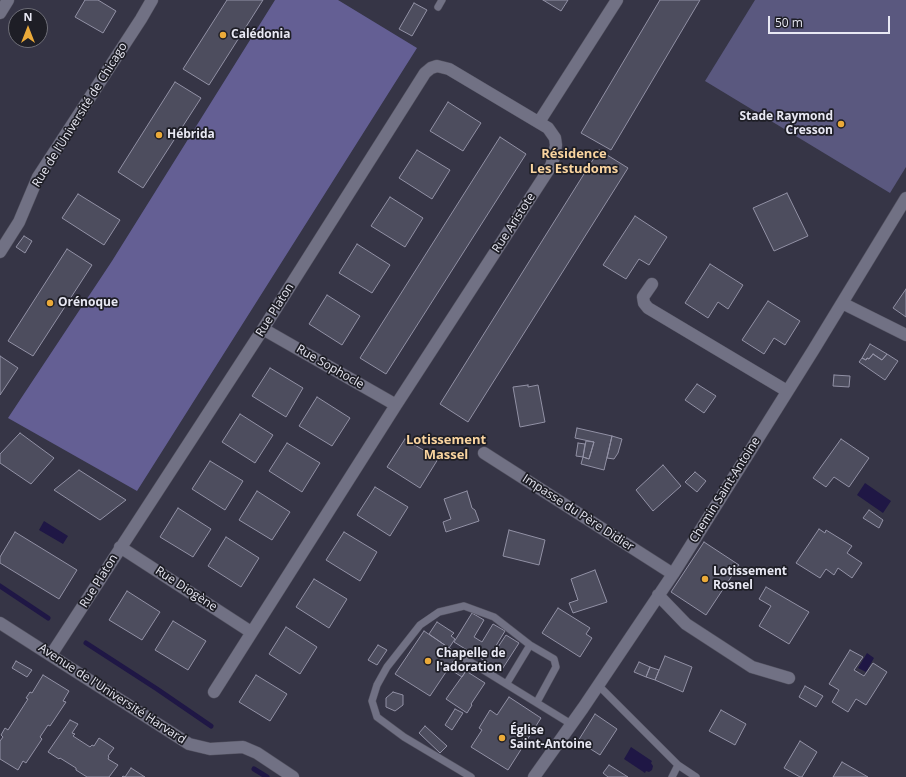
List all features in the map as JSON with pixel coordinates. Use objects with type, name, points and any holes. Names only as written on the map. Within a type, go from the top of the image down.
[{"type":"street","points":[[0,13],[8,0]]},
{"type":"street","name":"Rue de l’Université de Chicago","points":[[0,252],[19,222],[38,177],[152,0]]},
{"type":"street","points":[[539,122],[617,0]]},
{"type":"street","name":"Rue Platon","points":[[51,655],[263,329],[425,73],[431,68],[440,66],[449,68],[539,122]]},
{"type":"street","name":"Rue Aristote","points":[[396,405],[551,166],[556,151],[555,138],[548,128],[539,122]]},
{"type":"street","name":"Chemin Saint-Antoine","points":[[534,777],[673,574],[906,198]]},
{"type":"street","points":[[652,284],[643,297],[644,303],[648,308],[787,391]]},
{"type":"street","points":[[842,303],[906,335]]},
{"type":"street","name":"Rue Sophocle","points":[[263,329],[396,405]]},
{"type":"street","points":[[214,692],[396,405]]},
{"type":"street","name":"Impasse du Père Didier","points":[[484,453],[673,574]]},
{"type":"street","name":"Rue Diogène","points":[[120,547],[251,632]]},
{"type":"street","points":[[658,595],[686,624],[752,667],[789,678]]},
{"type":"street","name":"Avenue de l'Université Harvard","points":[[0,623],[189,744],[210,750],[243,747],[257,753],[293,777]]},
{"type":"lane","points":[[438,7],[442,0]]},
{"type":"lane","points":[[471,777],[462,775],[404,737],[377,717],[372,701],[377,685],[387,667],[420,625],[439,612],[464,606],[494,618],[530,645],[554,659],[556,667],[537,702]]},
{"type":"lane","points":[[506,684],[530,645]]},
{"type":"lane","points":[[464,658],[571,724]]},
{"type":"lane","points":[[598,685],[678,765],[696,777]]},
{"type":"lane","points":[[672,777],[678,765]]},
{"type":"shaded area","points":[[275,0],[338,0],[417,48],[137,491],[8,418],[112,261]]},
{"type":"shaded area","name":"Stade Raymond Cresson","points":[[755,0],[906,0],[906,167],[890,193],[705,81]]},
{"type":"shaded area","points":[[865,483],[891,501],[883,513],[857,495]]},
{"type":"shaded area","points":[[44,521],[68,536],[63,544],[39,530]]},
{"type":"shaded area","points":[[867,653],[874,658],[866,672],[858,668]]},
{"type":"shaded area","points":[[631,747],[652,761],[652,770],[649,772],[646,771],[645,773],[624,759]]},
{"type":"building","points":[[85,0],[98,0],[116,11],[103,33],[75,17]]},
{"type":"building","name":"Calédonia","points":[[227,0],[263,0],[209,85],[183,69]]},
{"type":"building","points":[[543,0],[568,0],[561,11]]},
{"type":"building","points":[[660,0],[700,0],[611,150],[581,133]]},
{"type":"building","points":[[414,3],[427,10],[412,36],[399,29]]},
{"type":"building","name":"Hébrida","points":[[175,82],[201,98],[143,188],[118,172]]},
{"type":"building","points":[[448,102],[481,123],[463,151],[430,131]]},
{"type":"building","points":[[500,137],[526,154],[386,374],[360,358]]},
{"type":"building","points":[[417,150],[450,170],[432,199],[399,178]]},
{"type":"building","points":[[599,150],[628,168],[468,422],[440,404]]},
{"type":"building","points":[[787,193],[808,236],[774,251],[753,208]]},
{"type":"building","points":[[78,194],[120,220],[104,245],[62,218]]},
{"type":"building","points":[[390,197],[423,218],[405,247],[371,226]]},
{"type":"building","points":[[635,216],[667,237],[649,265],[639,259],[626,279],[603,265]]},
{"type":"building","points":[[24,236],[32,241],[25,253],[16,247]]},
{"type":"building","points":[[357,244],[390,265],[372,293],[339,273]]},
{"type":"building","name":"Orénoque","points":[[67,249],[92,265],[33,356],[8,341]]},
{"type":"building","points":[[710,264],[743,285],[728,309],[718,302],[708,318],[685,303]]},
{"type":"building","points":[[906,289],[906,317],[893,308]]},
{"type":"building","points":[[327,295],[360,316],[342,345],[309,324]]},
{"type":"building","points":[[768,301],[800,321],[785,345],[774,338],[764,354],[742,340]]},
{"type":"building","points":[[870,344],[887,354],[882,360],[873,354],[869,359],[867,358],[866,360],[862,358]]},
{"type":"building","points":[[873,354],[882,360],[887,354],[898,361],[885,380],[859,362],[862,358],[866,360],[867,358],[869,359]]},
{"type":"building","points":[[0,356],[18,368],[0,395]]},
{"type":"building","points":[[270,368],[303,388],[286,417],[252,396]]},
{"type":"building","points":[[834,375],[850,376],[849,387],[833,386]]},
{"type":"building","points":[[697,384],[716,396],[704,413],[685,400]]},
{"type":"building","points":[[528,385],[528,387],[538,385],[545,422],[520,427],[513,387]]},
{"type":"building","points":[[317,397],[350,418],[332,446],[299,426]]},
{"type":"building","points":[[240,414],[273,435],[255,463],[222,442]]},
{"type":"building","points":[[577,428],[612,436],[604,470],[581,464],[583,457],[589,459],[594,442],[575,438]]},
{"type":"building","points":[[20,433],[54,458],[31,484],[0,463],[0,454]]},
{"type":"building","points":[[612,436],[622,439],[618,453],[614,459],[607,458]]},
{"type":"building","points":[[405,439],[438,459],[420,488],[387,467]]},
{"type":"building","points":[[841,439],[869,458],[849,487],[834,477],[826,487],[813,478]]},
{"type":"building","points":[[586,441],[594,442],[589,459],[583,457]]},
{"type":"building","points":[[287,443],[320,463],[302,492],[269,471]]},
{"type":"building","points":[[578,443],[585,444],[583,457],[576,456]]},
{"type":"building","points":[[210,461],[243,481],[225,510],[192,489]]},
{"type":"building","points":[[663,465],[681,486],[653,511],[636,490]]},
{"type":"building","points":[[79,470],[126,500],[100,520],[54,490]]},
{"type":"building","points":[[695,472],[706,481],[697,492],[685,482]]},
{"type":"building","points":[[375,487],[408,507],[390,536],[357,515]]},
{"type":"building","points":[[257,491],[290,512],[272,540],[239,520]]},
{"type":"building","points":[[467,491],[472,508],[475,510],[479,521],[446,532],[443,522],[451,519],[444,499]]},
{"type":"building","points":[[178,508],[211,529],[193,557],[160,537]]},
{"type":"building","points":[[869,510],[883,520],[879,528],[863,518]]},
{"type":"building","points":[[819,529],[825,533],[826,530],[852,546],[847,553],[862,563],[852,578],[838,568],[834,575],[826,569],[820,578],[796,563]]},
{"type":"building","points":[[509,530],[545,540],[539,565],[503,556]]},
{"type":"building","points":[[15,532],[77,570],[59,599],[0,563],[0,557]]},
{"type":"building","points":[[344,532],[377,552],[360,581],[326,560]]},
{"type":"building","points":[[226,537],[259,558],[241,587],[208,566]]},
{"type":"building","name":"Lotissement Rosnel","points":[[704,542],[739,565],[706,615],[671,592]]},
{"type":"building","points":[[595,570],[607,602],[573,613],[569,603],[578,600],[571,579]]},
{"type":"building","points":[[314,579],[347,599],[329,628],[296,607]]},
{"type":"building","points":[[766,587],[809,612],[789,644],[759,626],[771,606],[759,599]]},
{"type":"building","points":[[127,591],[160,612],[142,640],[109,620]]},
{"type":"building","points":[[558,608],[590,628],[586,634],[592,638],[580,657],[542,633]]},
{"type":"building","points":[[472,613],[484,620],[474,637],[482,642],[493,624],[505,631],[494,649],[496,650],[506,635],[519,643],[501,671],[454,642]]},
{"type":"building","points":[[173,621],[206,641],[188,670],[155,650]]},
{"type":"building","points":[[437,622],[454,633],[451,636],[455,639],[449,648],[429,634]]},
{"type":"building","points":[[286,627],[317,647],[300,674],[269,654]]},
{"type":"building","name":"Chapelle de l'adoration","points":[[424,631],[458,654],[430,696],[395,674]]},
{"type":"building","points":[[378,645],[387,650],[377,665],[368,660]]},
{"type":"building","points":[[850,650],[863,657],[854,670],[864,676],[873,663],[887,672],[866,705],[856,699],[848,712],[832,702],[839,690],[829,684]]},
{"type":"building","points":[[665,656],[692,667],[683,692],[655,680]]},
{"type":"building","points":[[16,661],[32,670],[27,677],[12,668]]},
{"type":"building","points":[[639,662],[650,667],[646,677],[634,672]]},
{"type":"building","points":[[452,663],[466,671],[462,677],[448,668]]},
{"type":"building","points":[[650,667],[659,670],[655,680],[646,677]]},
{"type":"building","points":[[466,671],[485,683],[471,704],[472,705],[467,713],[446,699]]},
{"type":"building","points":[[43,675],[69,691],[63,701],[66,702],[50,726],[48,725],[40,737],[42,739],[26,763],[23,761],[18,770],[0,759],[0,741],[3,737],[1,735],[5,728],[8,730],[28,699],[26,698],[30,692],[32,693]]},
{"type":"building","points":[[256,675],[287,694],[270,721],[239,702]]},
{"type":"building","points":[[805,686],[823,696],[816,707],[799,697]]},
{"type":"building","points":[[393,692],[403,695],[403,705],[395,711],[386,707],[386,698]]},
{"type":"building","name":"Église Saint-Antoine","points":[[509,697],[541,718],[508,770],[471,747],[482,730],[479,728],[490,710],[497,715]]},
{"type":"building","points":[[455,709],[463,713],[452,730],[445,725]]},
{"type":"building","points":[[721,710],[746,724],[735,745],[709,731]]},
{"type":"building","points":[[595,714],[617,729],[600,755],[578,741]]},
{"type":"building","points":[[70,720],[78,724],[72,733],[75,734],[73,736],[90,747],[92,745],[94,746],[99,738],[114,748],[108,756],[108,759],[118,765],[109,777],[87,777],[76,770],[76,768],[48,752]]},
{"type":"building","points":[[425,726],[447,746],[440,753],[419,733]]},
{"type":"building","points":[[800,741],[817,752],[802,777],[784,768]]},
{"type":"building","points":[[842,762],[868,777],[833,777]]},
{"type":"building","points":[[609,765],[628,777],[608,777],[603,773]]},
{"type":"building","points":[[131,768],[145,777],[125,777]]},
{"type":"waterway","points":[[0,586],[48,618]]},
{"type":"waterway","points":[[86,643],[211,726]]},
{"type":"waterway","points":[[254,769],[267,777]]},
{"type":"place","name":"Calédonia","points":[[223,35]]},
{"type":"place","name":"Stade Raymond Cresson","points":[[841,124]]},
{"type":"place","name":"Hébrida","points":[[159,135]]},
{"type":"place","name":"Orénoque","points":[[50,303]]},
{"type":"place","name":"Lotissement Rosnel","points":[[705,579]]},
{"type":"place","name":"Chapelle de l'adoration","points":[[428,661]]},
{"type":"place","name":"Église Saint-Antoine","points":[[502,738]]},
{"type":"district","name":"Résidence Les Estudoms","points":[[574,162]]},
{"type":"district","name":"Lotissement Massel","points":[[446,448]]}]
